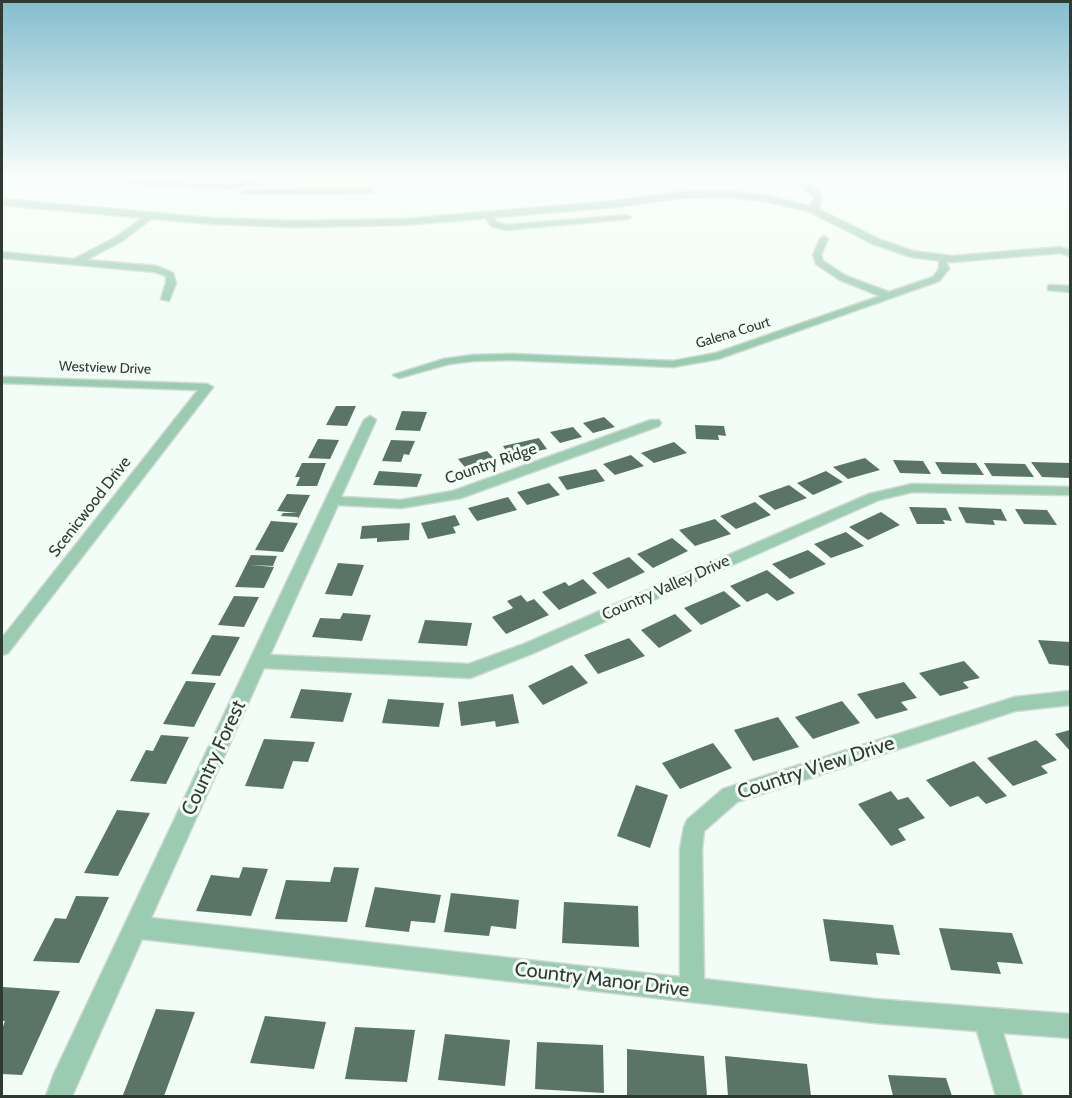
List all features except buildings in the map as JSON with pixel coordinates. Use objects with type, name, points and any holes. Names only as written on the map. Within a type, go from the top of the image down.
[{"type":"street","points":[[75,262],[119,239],[134,228]]},
{"type":"street","points":[[850,228],[877,242],[911,254],[942,258],[1060,250],[1071,253]]},
{"type":"street","points":[[824,239],[817,255],[819,262],[843,278],[890,296]]},
{"type":"street","points":[[2,255],[157,269],[170,275],[171,284],[166,298]]},
{"type":"street","name":"Galena Court","points":[[399,375],[448,361],[473,357],[673,364],[718,356],[936,279],[944,269],[942,258]]},
{"type":"street","points":[[1051,288],[1071,289]]},
{"type":"street","name":"Westview Drive","points":[[2,380],[207,387]]},
{"type":"street","name":"Scenicwood Drive","points":[[2,649],[207,387]]},
{"type":"street","name":"Country Forest","points":[[59,1096],[370,420]]},
{"type":"street","name":"Country Ridge","points":[[333,501],[401,504],[456,495],[655,423]]},
{"type":"street","name":"Country Valley Drive","points":[[258,661],[470,670],[530,648],[874,497],[912,488],[1071,491]]},
{"type":"street","name":"Country View Drive","points":[[693,990],[691,849],[694,827],[730,795],[1015,704],[1071,698]]},
{"type":"street","name":"Country Manor Drive","points":[[135,927],[875,1011],[1071,1026]]},
{"type":"street","points":[[986,1019],[1009,1096]]}]
